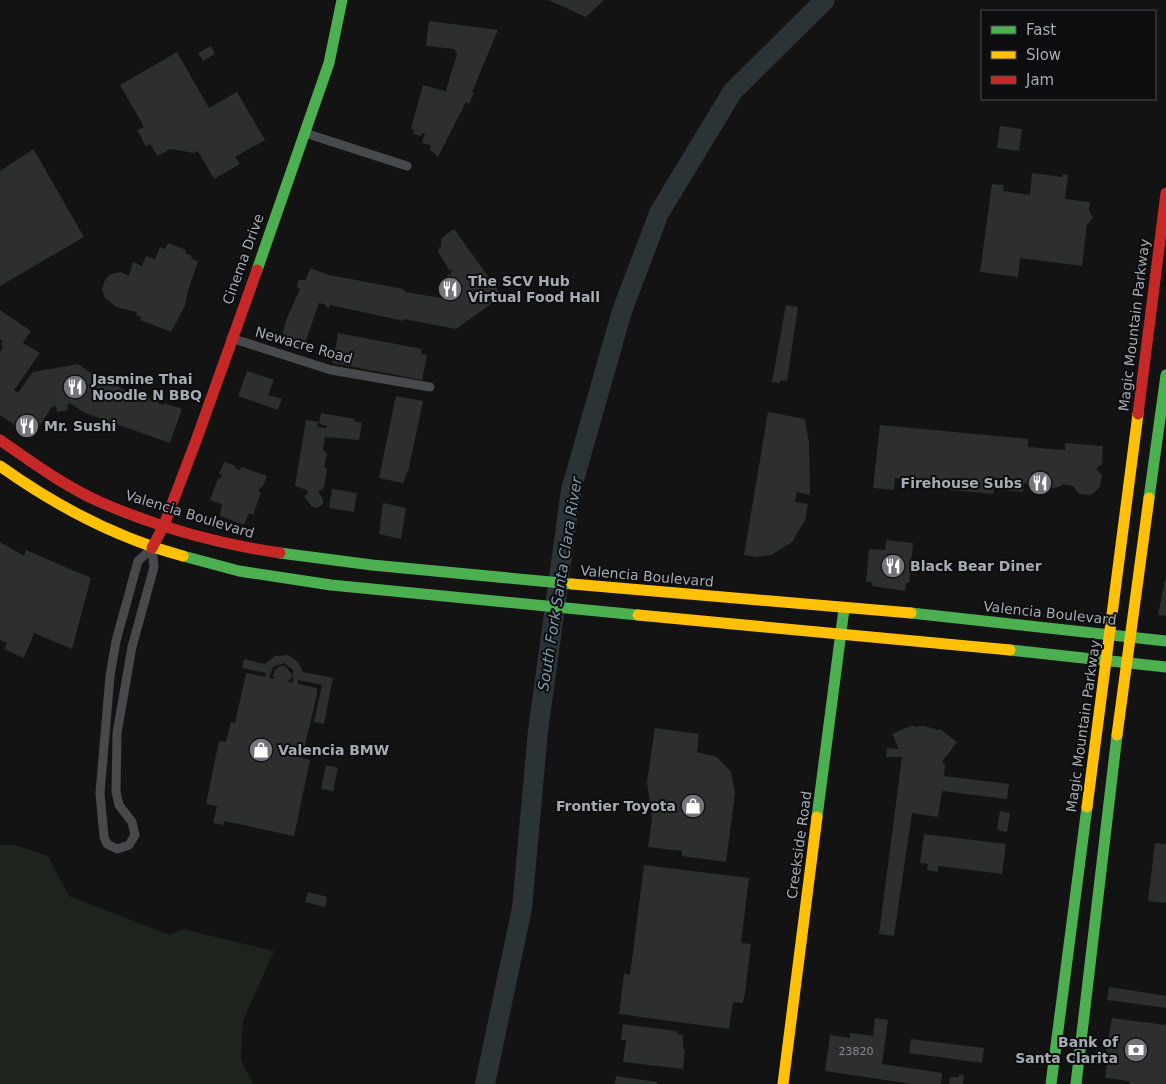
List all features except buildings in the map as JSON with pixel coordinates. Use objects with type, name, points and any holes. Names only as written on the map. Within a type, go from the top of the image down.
[{"type":"main road","name":"Cinema Drive","points":[[152,548],[164,525],[305,133],[329,63],[342,0]]},
{"type":"main road","name":"Magic Mountain Parkway","points":[[1051,1084],[1104,661],[1110,636],[1166,194]]},
{"type":"main road","points":[[1076,1084],[1100,861],[1126,663],[1132,637],[1166,375]]},
{"type":"main road","name":"Valencia Boulevard","points":[[0,440],[52,476],[100,502],[164,525],[238,547],[335,561],[844,609],[925,614],[1110,636],[1166,640]]},
{"type":"main road","points":[[0,466],[44,497],[96,524],[152,548],[240,571],[331,585],[512,604],[924,640],[1166,667]]},
{"type":"main road","name":"Creekside Road","points":[[783,1084],[844,609]]},
{"type":"street","points":[[305,133],[407,166]]},
{"type":"street","name":"Newacre Road","points":[[231,338],[330,370],[430,387]]},
{"type":"street","points":[[152,548],[154,566],[132,647],[120,711],[115,779],[119,805],[134,828],[133,841],[124,849],[117,849],[107,844],[104,837],[100,793],[101,756],[114,650],[138,560],[152,548]]},
{"type":"street","points":[[103,810],[112,805],[119,805]]},
{"type":"shaded area","points":[[0,845],[15,845],[48,856],[69,896],[170,935],[183,929],[274,951],[243,1021],[241,1060],[253,1084],[0,1084]]},
{"type":"waterway","name":"South Fork Santa Clara River","points":[[485,1084],[522,908],[538,731],[571,490],[622,311],[659,213],[733,91],[825,0]]},
{"type":"traffic: fast","points":[[257,270],[329,63],[342,0]]},
{"type":"traffic: fast","points":[[1149,498],[1166,375]]},
{"type":"traffic: fast","points":[[280,553],[372,565],[572,584]]},
{"type":"traffic: fast","points":[[183,556],[239,571],[331,585],[638,615]]},
{"type":"traffic: fast","points":[[817,817],[844,609]]},
{"type":"traffic: fast","points":[[911,613],[1166,641]]},
{"type":"traffic: fast","points":[[1010,650],[1166,667]]},
{"type":"traffic: fast","points":[[1076,1084],[1117,735]]},
{"type":"traffic: fast","points":[[1051,1084],[1087,807]]},
{"type":"traffic: slow","points":[[1087,807],[1138,414]]},
{"type":"traffic: slow","points":[[0,466],[21,481],[87,519],[134,540],[183,556]]},
{"type":"traffic: slow","points":[[1117,735],[1149,498]]},
{"type":"traffic: slow","points":[[572,584],[911,613]]},
{"type":"traffic: slow","points":[[638,615],[1010,650]]},
{"type":"traffic: slow","points":[[783,1084],[817,817]]},
{"type":"traffic: jam","points":[[1138,414],[1166,193]]},
{"type":"traffic: jam","points":[[152,548],[164,525],[197,438],[257,270]]},
{"type":"traffic: jam","points":[[0,440],[74,489],[122,511],[188,534],[280,553]]},
{"type":"place","name":"The SCV Hub Virtual Food Hall","points":[[450,289]]},
{"type":"place","name":"Jasmine Thai Noodle N BBQ","points":[[75,387]]},
{"type":"place","name":"Mr. Sushi","points":[[27,426]]},
{"type":"place","name":"Firehouse Subs","points":[[1040,483]]},
{"type":"place","name":"Black Bear Diner","points":[[893,566]]},
{"type":"place","name":"Valencia BMW","points":[[261,750]]},
{"type":"place","name":"Frontier Toyota","points":[[693,806]]},
{"type":"place","name":"Bank of Santa Clarita","points":[[1136,1050]]}]
